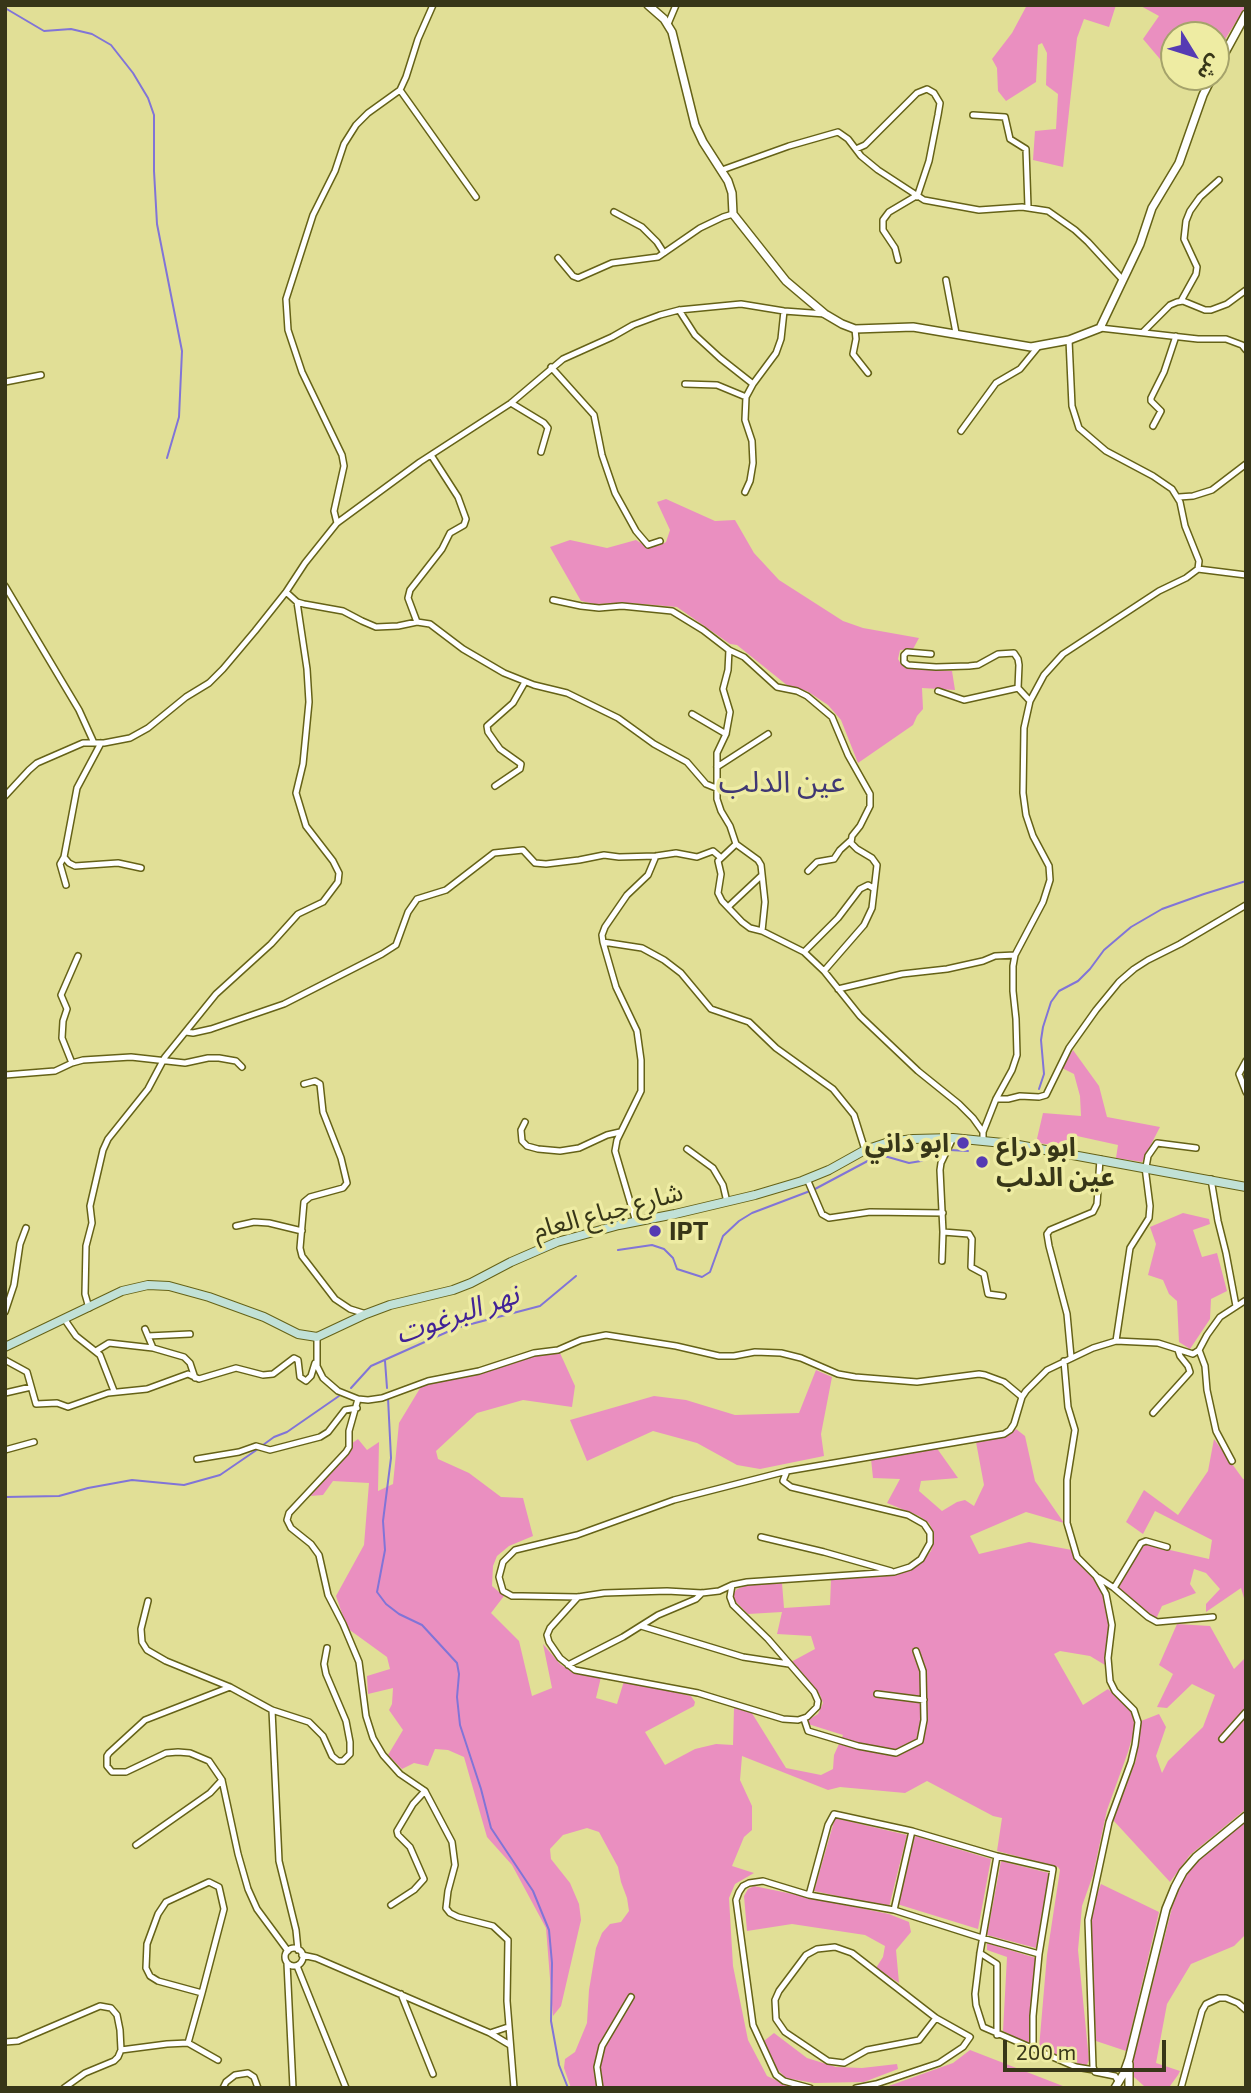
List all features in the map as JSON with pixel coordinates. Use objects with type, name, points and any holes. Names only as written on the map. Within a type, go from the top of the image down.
[{"type":"main road","name":"شارع جباع العام","points":[[317,1337],[390,1305],[471,1283],[557,1242],[809,1183],[865,1150],[889,1142],[951,1141],[983,1136],[1246,1187]]},
{"type":"main road","points":[[5,1347],[135,1287],[148,1285],[169,1286],[209,1297],[252,1312],[304,1336],[317,1337]]},
{"type":"street","points":[[337,523],[334,511],[344,466],[342,455],[302,372],[288,330],[286,299],[313,215],[335,172],[344,144],[356,125],[368,113],[400,90],[421,30],[433,5]]},
{"type":"street","points":[[648,5],[668,24],[675,40],[697,132],[731,189],[733,214],[782,276],[825,314],[842,324],[855,329],[907,326],[1024,347],[1069,340],[1100,328],[1198,339],[1226,339],[1235,341],[1246,350]]},
{"type":"street","points":[[668,24],[676,5]]},
{"type":"street","points":[[1230,43],[1246,14]]},
{"type":"street","points":[[856,149],[864,145],[917,93],[924,89],[934,93],[939,99],[940,108],[929,161],[916,196],[889,212],[883,220],[884,230],[895,248],[898,260]]},
{"type":"street","points":[[400,90],[476,197]]},
{"type":"street","points":[[1100,328],[1140,244],[1152,208],[1180,163],[1205,91]]},
{"type":"street","points":[[973,116],[1005,117],[1010,139],[1026,149],[1028,207]]},
{"type":"street","points":[[722,170],[835,132],[845,136],[861,156],[878,170],[916,196],[933,202],[979,210],[1028,207],[1048,211],[1075,230],[1122,279]]},
{"type":"street","points":[[861,156],[864,145]]},
{"type":"street","points":[[1181,301],[1197,267],[1184,239],[1186,221],[1200,197],[1219,180]]},
{"type":"street","points":[[614,212],[642,227],[664,253]]},
{"type":"street","points":[[558,258],[573,276],[578,278],[612,263],[651,258],[664,253],[708,223],[733,214]]},
{"type":"street","points":[[946,280],[956,333]]},
{"type":"street","points":[[1143,332],[1170,305],[1181,301],[1211,310],[1227,304],[1246,290]]},
{"type":"street","points":[[5,796],[37,763],[83,743],[123,740],[138,734],[209,682],[223,669],[286,592],[337,523],[431,454],[528,391],[551,367],[563,359],[633,325],[679,310],[741,304],[825,314]]},
{"type":"street","points":[[679,310],[695,335],[753,384]]},
{"type":"street","points":[[746,492],[753,463],[752,441],[745,420],[746,397],[782,339],[784,311]]},
{"type":"street","points":[[855,329],[853,354],[868,373]]},
{"type":"street","points":[[1153,426],[1161,411],[1151,398],[1164,373],[1176,336]]},
{"type":"street","points":[[1069,340],[1072,406],[1079,428],[1106,451],[1153,476],[1179,497],[1185,526],[1199,561],[1198,569]]},
{"type":"street","points":[[961,431],[996,383],[1020,369],[1038,346]]},
{"type":"street","points":[[551,367],[594,415],[602,455],[615,493],[636,531],[648,545],[660,541]]},
{"type":"street","points":[[5,382],[41,375]]},
{"type":"street","points":[[685,384],[717,385],[746,397]]},
{"type":"street","points":[[511,403],[548,428],[541,453]]},
{"type":"street","points":[[417,622],[408,598],[410,590],[442,549],[450,533],[464,525],[466,519],[458,497],[431,454]]},
{"type":"street","points":[[1179,497],[1212,490],[1246,464]]},
{"type":"street","points":[[983,1136],[996,1099],[1017,1055],[1013,991],[1015,955],[1043,902],[1050,880],[1049,866],[1033,836],[1026,815],[1023,793],[1024,728],[1030,701],[1044,675],[1063,654],[1159,591],[1198,569],[1246,575]]},
{"type":"street","points":[[5,586],[97,743]]},
{"type":"street","points":[[286,592],[297,602],[344,611],[376,626],[398,626],[417,622],[430,624],[477,658],[504,673],[525,682],[568,693],[618,718],[646,739],[687,762],[706,784],[716,788]]},
{"type":"street","points":[[553,600],[590,607],[622,606],[672,611],[729,650],[744,657],[777,687],[807,696],[832,717],[871,799],[851,840],[835,859],[817,862],[808,871]]},
{"type":"street","points":[[89,1308],[85,1294],[86,1246],[92,1223],[90,1206],[103,1150],[114,1131],[148,1089],[162,1061],[223,987],[271,944],[295,917],[323,902],[339,878],[333,861],[306,826],[296,793],[305,752],[309,702],[297,602]]},
{"type":"street","points":[[729,650],[723,689],[730,712],[726,734],[717,753],[716,788],[719,806],[736,844],[761,865],[765,902],[762,931]]},
{"type":"street","points":[[931,654],[907,652],[904,662],[908,665],[936,667],[969,666],[978,665],[999,654],[1014,653],[1019,665],[1018,688],[1030,701]]},
{"type":"street","points":[[495,786],[520,769],[521,764],[500,749],[487,726],[513,703],[525,682]]},
{"type":"street","points":[[938,691],[964,699],[1018,688]]},
{"type":"street","points":[[692,714],[726,734]]},
{"type":"street","points":[[717,767],[768,734]]},
{"type":"street","points":[[66,885],[60,864],[64,857],[78,788],[97,743]]},
{"type":"street","points":[[824,971],[869,916],[877,871],[876,862],[853,846],[851,840]]},
{"type":"street","points":[[736,844],[720,858],[718,864],[721,880],[718,893],[722,901],[750,928],[762,931],[804,952],[893,1049],[973,1118],[983,1136]]},
{"type":"street","points":[[186,1032],[211,1029],[284,1004],[382,954],[396,945],[408,912],[417,899],[446,890],[490,855],[523,850],[536,863],[546,864],[604,855],[619,858],[676,852],[697,857],[713,851],[720,858]]},
{"type":"street","points":[[636,1222],[616,1157],[616,1145],[641,1091],[641,1060],[637,1031],[616,987],[602,935],[627,895],[648,875],[656,856]]},
{"type":"street","points":[[64,857],[75,866],[118,863],[141,868]]},
{"type":"street","points":[[728,907],[761,876]]},
{"type":"street","points":[[804,952],[838,918],[860,889],[868,885],[873,888]]},
{"type":"street","points":[[996,1099],[1039,1097],[1046,1094],[1069,1048],[1119,982],[1148,960],[1246,905]]},
{"type":"street","points":[[603,942],[642,948],[664,960],[681,973],[711,1009],[749,1022],[776,1048],[833,1088],[854,1115],[865,1150]]},
{"type":"street","points":[[838,989],[902,974],[947,969],[995,956],[1015,955]]},
{"type":"street","points":[[72,1063],[62,1042],[63,1021],[67,1009],[61,995],[78,956]]},
{"type":"street","points":[[5,1075],[55,1071],[72,1063],[131,1057],[185,1063],[219,1058],[236,1061],[242,1067]]},
{"type":"street","points":[[1246,1061],[1239,1074],[1246,1091]]},
{"type":"street","points":[[304,1084],[315,1081],[320,1084],[323,1112],[341,1157],[347,1183],[343,1188],[310,1197],[302,1205],[302,1259],[335,1299],[350,1309],[366,1314]]},
{"type":"street","points":[[525,1122],[521,1130],[522,1141],[527,1146],[538,1149],[579,1148],[620,1132]]},
{"type":"street","points":[[942,1262],[941,1163],[951,1141]]},
{"type":"street","points":[[1115,1341],[1130,1248],[1149,1218],[1145,1167],[1148,1156],[1157,1143],[1196,1148]]},
{"type":"street","points":[[687,1149],[713,1168],[723,1185],[727,1202]]},
{"type":"street","points":[[1071,1357],[1067,1314],[1047,1234],[1050,1230],[1095,1209],[1100,1159]]},
{"type":"street","points":[[1211,1179],[1236,1306]]},
{"type":"street","points":[[809,1183],[822,1214],[829,1218],[870,1212],[943,1213]]},
{"type":"street","points":[[236,1226],[254,1222],[269,1223],[302,1231]]},
{"type":"street","points":[[5,1312],[14,1285],[20,1244],[26,1228]]},
{"type":"street","points":[[943,1232],[969,1234],[972,1239],[971,1268],[985,1276],[988,1294],[1003,1296]]},
{"type":"street","points":[[787,1471],[783,1481],[791,1487],[913,1516],[928,1529],[930,1539],[925,1555],[910,1567],[894,1572],[747,1582],[702,1593],[667,1591],[578,1597],[512,1596],[502,1588],[499,1577],[501,1566],[508,1555],[516,1550],[577,1535],[674,1500],[787,1471],[1004,1434],[1014,1424],[1022,1397],[1047,1370],[1071,1357],[1115,1341],[1158,1343],[1189,1354],[1199,1350],[1220,1317],[1246,1300]]},
{"type":"street","points":[[65,1320],[76,1336],[96,1351],[103,1361],[114,1391]]},
{"type":"street","points":[[145,1329],[153,1348]]},
{"type":"street","points":[[148,1336],[190,1334]]},
{"type":"street","points":[[316,1357],[320,1372],[328,1383],[338,1391],[368,1400],[382,1398],[420,1383],[479,1371],[534,1353],[558,1350],[589,1337],[606,1335],[719,1356],[755,1352],[781,1353],[801,1358],[838,1374],[855,1377],[917,1382],[979,1374],[1004,1382],[1022,1397]]},
{"type":"street","points":[[5,1360],[27,1372],[36,1404],[57,1403],[68,1407],[114,1391],[149,1388],[188,1374],[199,1379],[236,1368],[270,1375],[295,1358],[298,1360],[300,1377],[306,1381],[311,1376],[316,1357],[317,1337]]},
{"type":"street","points":[[96,1351],[110,1343],[153,1348],[184,1357],[190,1363],[195,1378]]},
{"type":"street","points":[[1153,1413],[1190,1372],[1178,1350]]},
{"type":"street","points":[[1199,1350],[1205,1366],[1216,1431],[1232,1461]]},
{"type":"street","points":[[1064,1361],[1068,1407],[1075,1430],[1067,1480],[1067,1523],[1077,1557],[1096,1576],[1157,1622],[1213,1617]]},
{"type":"street","points":[[5,1393],[31,1387]]},
{"type":"street","points":[[358,1399],[346,1452],[290,1511],[286,1519],[319,1555],[330,1600],[359,1662],[366,1716],[373,1738],[383,1755],[400,1774],[425,1791],[454,1849],[455,1865],[446,1908],[458,1917],[493,1926],[508,1940],[508,2027],[514,2088]]},
{"type":"street","points":[[197,1459],[259,1446],[268,1450],[320,1437],[328,1432],[345,1410],[357,1408]]},
{"type":"street","points":[[5,1450],[34,1442]]},
{"type":"street","points":[[761,1538],[894,1572]]},
{"type":"street","points":[[1114,1588],[1141,1543],[1146,1541],[1167,1547]]},
{"type":"street","points":[[1094,2070],[1088,1930],[1090,1909],[1109,1822],[1135,1745],[1138,1722],[1134,1710],[1115,1691],[1110,1681],[1108,1658],[1111,1614],[1104,1588],[1096,1576]]},
{"type":"street","points":[[578,1597],[550,1628],[547,1635],[553,1650],[568,1665],[580,1671],[698,1693],[783,1718],[804,1719],[815,1712],[818,1701],[811,1688],[768,1639],[733,1605],[730,1597],[732,1585]]},
{"type":"street","points":[[568,1665],[658,1615],[696,1599],[702,1593]]},
{"type":"street","points":[[148,1601],[141,1629],[142,1643],[147,1650],[166,1661],[230,1687],[272,1710],[309,1722],[323,1736],[335,1759],[343,1761],[351,1749],[346,1721],[326,1674],[324,1664],[327,1648]]},
{"type":"street","points":[[641,1626],[743,1657],[789,1664]]},
{"type":"street","points":[[804,1719],[808,1731],[858,1746],[896,1753],[919,1741],[924,1720],[924,1700],[923,1671],[916,1651]]},
{"type":"street","points":[[774,1662],[781,1655]]},
{"type":"street","points":[[230,1687],[145,1720],[107,1756],[107,1766],[119,1773],[126,1772],[166,1753],[190,1753],[209,1761],[222,1780],[247,1889],[257,1909],[288,1951],[316,1958],[490,2033],[510,2045]]},
{"type":"street","points":[[877,1694],[924,1700]]},
{"type":"street","points":[[272,1710],[279,1861],[302,1961],[297,1966]]},
{"type":"street","points":[[1222,1739],[1246,1712]]},
{"type":"street","points":[[136,1845],[210,1793],[222,1780]]},
{"type":"street","points":[[391,1905],[414,1890],[424,1879],[410,1847],[397,1831],[413,1804],[425,1791]]},
{"type":"street","points":[[210,1793],[225,1799]]},
{"type":"street","points":[[809,1895],[828,1825],[834,1814],[912,1831],[997,1856],[1054,1869],[1039,1954],[1033,2049]]},
{"type":"street","points":[[1117,2085],[1129,2059],[1166,1909],[1175,1887],[1196,1857],[1246,1816]]},
{"type":"street","points":[[894,1910],[912,1831]]},
{"type":"street","points":[[997,1856],[980,1953],[976,2005],[983,2028],[1076,2067],[1115,2076],[1117,2085]]},
{"type":"street","points":[[810,2088],[784,2081],[776,2075],[753,2025],[736,1900],[743,1886],[763,1881],[809,1895],[894,1910],[1039,1954]]},
{"type":"street","points":[[188,2043],[202,1993],[224,1909],[219,1886],[209,1882],[166,1902],[146,1944],[146,1968],[150,1976],[158,1981],[202,1993]]},
{"type":"street","points":[[936,2018],[919,2040],[867,2050],[844,2063],[828,2061],[791,2038],[778,2024],[775,2007],[779,1991],[806,1955],[817,1949],[835,1947],[852,1953],[936,2018],[970,2037]]},
{"type":"street","points":[[288,1951],[285,1957],[293,2088]]},
{"type":"street","points":[[980,1953],[998,1964],[997,2035]]},
{"type":"street","points":[[287,1963],[297,1966]]},
{"type":"street","points":[[297,1966],[346,2088]]},
{"type":"street","points":[[401,1994],[433,2074]]},
{"type":"street","points":[[600,2088],[597,2067],[602,2046],[631,1997]]},
{"type":"street","points":[[1181,2088],[1206,2004],[1226,1998],[1246,2010]]},
{"type":"street","points":[[5,2042],[18,2041],[105,2006],[111,2008],[117,2015],[121,2050],[118,2057],[114,2062],[85,2073],[64,2088]]},
{"type":"street","points":[[490,2033],[508,2027]]},
{"type":"street","points":[[856,2088],[939,2063],[962,2048],[970,2037],[983,2028]]},
{"type":"street","points":[[121,2050],[167,2043],[188,2043],[218,2060]]},
{"type":"street","points":[[1117,2085],[1132,2087],[1129,2059]]},
{"type":"street","points":[[223,2088],[235,2075],[248,2073],[254,2077],[258,2088]]},
{"type":"shaded area","points":[[1027,5],[1116,5],[1109,27],[1084,19],[1077,38],[1063,167],[1033,160],[1035,131],[1056,129],[1058,94],[1046,85],[1047,53],[1042,43],[1038,45],[1036,82],[1006,101],[998,91],[997,68],[992,59],[1012,33]]},
{"type":"shaded area","points":[[1139,5],[1246,5],[1230,31],[1230,21],[1160,21],[1160,59],[1143,39],[1159,16]]},
{"type":"shaded area","points":[[666,499],[715,521],[735,520],[754,553],[779,580],[843,621],[863,628],[919,638],[913,649],[900,650],[898,659],[901,664],[906,668],[952,671],[955,690],[922,688],[923,709],[913,725],[858,763],[841,720],[828,705],[807,691],[788,686],[737,645],[730,644],[677,607],[630,603],[595,604],[581,601],[550,547],[570,540],[607,548],[636,540],[646,546],[658,546],[666,542],[670,530],[657,502]]},
{"type":"shaded area","points":[[1073,1050],[1099,1086],[1107,1117],[1160,1127],[1142,1162],[1116,1158],[1118,1145],[1068,1134],[1067,1146],[1036,1143],[1043,1113],[1081,1116],[1080,1096],[1074,1074],[1062,1068]]},
{"type":"shaded area","points":[[1183,1213],[1209,1219],[1210,1224],[1193,1230],[1202,1257],[1217,1253],[1227,1291],[1211,1299],[1210,1319],[1190,1349],[1179,1342],[1177,1301],[1169,1294],[1163,1280],[1148,1275],[1156,1244],[1150,1227]]},
{"type":"shaded area","points":[[560,1353],[575,1386],[572,1407],[523,1400],[477,1413],[436,1451],[438,1459],[469,1473],[501,1497],[523,1498],[533,1536],[509,1546],[497,1556],[493,1566],[492,1586],[504,1596],[491,1613],[519,1641],[532,1696],[552,1688],[543,1644],[560,1664],[569,1670],[601,1677],[596,1698],[617,1704],[624,1681],[691,1696],[695,1702],[694,1706],[645,1732],[665,1765],[695,1749],[716,1744],[733,1745],[734,1708],[750,1710],[786,1768],[821,1775],[833,1769],[834,1755],[843,1735],[808,1724],[808,1720],[818,1714],[823,1703],[820,1695],[791,1662],[815,1649],[811,1636],[777,1634],[782,1612],[748,1614],[732,1598],[733,1594],[737,1589],[748,1585],[782,1583],[784,1608],[830,1605],[831,1580],[896,1575],[920,1564],[931,1551],[934,1533],[929,1523],[919,1516],[887,1503],[900,1479],[873,1478],[871,1459],[936,1447],[958,1478],[921,1481],[919,1491],[942,1511],[965,1500],[974,1506],[984,1485],[976,1442],[999,1438],[1016,1429],[1025,1436],[1035,1481],[1064,1523],[1026,1512],[970,1536],[979,1554],[1029,1542],[1072,1550],[1076,1559],[1095,1578],[1106,1598],[1110,1625],[1105,1665],[1090,1656],[1060,1651],[1054,1654],[1083,1705],[1108,1689],[1135,1716],[1135,1727],[1107,1810],[1093,1875],[1082,1906],[1078,1950],[1089,2060],[1086,2067],[1039,2048],[1047,1955],[1060,1870],[1058,1867],[997,1851],[1002,1818],[993,1816],[927,1781],[905,1793],[840,1787],[828,1790],[742,1756],[740,1780],[752,1806],[752,1830],[744,1837],[732,1866],[754,1873],[735,1884],[729,1898],[733,1966],[748,2040],[767,2076],[793,2088],[571,2088],[564,2068],[565,2059],[575,2052],[587,2023],[596,1948],[602,1933],[610,1924],[621,1922],[629,1911],[618,1867],[599,1832],[587,1828],[563,1835],[550,1849],[551,1859],[570,1883],[579,1904],[581,1920],[561,2006],[553,2016],[546,1928],[512,1865],[487,1837],[464,1757],[448,1750],[435,1749],[428,1766],[414,1763],[402,1769],[388,1755],[403,1730],[389,1710],[393,1688],[368,1694],[367,1676],[390,1669],[387,1657],[347,1628],[336,1596],[364,1545],[369,1483],[333,1481],[323,1495],[310,1496],[346,1455],[351,1444],[358,1439],[367,1450],[379,1442],[378,1491],[393,1484],[399,1423],[422,1385],[473,1376],[537,1354]]},
{"type":"shaded area","points":[[816,1370],[832,1377],[821,1434],[824,1456],[760,1469],[737,1465],[697,1443],[653,1431],[587,1461],[570,1420],[654,1396],[686,1400],[735,1415],[799,1413]]},
{"type":"shaded area","points":[[1214,1439],[1243,1479],[1246,1479],[1246,1605],[1241,1588],[1206,1612],[1206,1604],[1220,1589],[1206,1573],[1194,1569],[1190,1584],[1196,1593],[1162,1606],[1156,1619],[1118,1588],[1144,1544],[1209,1559],[1212,1540],[1155,1511],[1143,1534],[1126,1522],[1144,1490],[1178,1515],[1208,1471]]},
{"type":"shaded area","points":[[1177,1624],[1210,1626],[1234,1669],[1246,1657],[1246,1809],[1190,1855],[1170,1882],[1113,1820],[1136,1760],[1141,1721],[1159,1714],[1166,1727],[1156,1756],[1162,1773],[1168,1761],[1203,1727],[1215,1695],[1192,1684],[1167,1708],[1157,1707],[1173,1674],[1159,1665]]},
{"type":"shaded area","points":[[835,1818],[907,1835],[889,1907],[814,1891]]},
{"type":"shaded area","points":[[1246,1819],[1246,1934],[1234,1946],[1191,1964],[1167,2004],[1156,2063],[1180,2071],[1166,2088],[1144,2086],[1134,2077],[1132,2065],[1180,1881],[1203,1854]]},
{"type":"shaded area","points":[[915,1836],[991,1859],[978,1929],[897,1904]]},
{"type":"shaded area","points":[[1001,1861],[1049,1873],[1036,1948],[987,1935]]},
{"type":"shaded area","points":[[1101,1884],[1159,1912],[1126,2051],[1096,2041],[1090,1922]]},
{"type":"shaded area","points":[[754,1886],[889,1914],[909,1922],[911,1932],[896,1950],[899,1983],[876,1968],[883,1957],[885,1946],[865,1935],[792,1924],[747,1931],[744,1896],[748,1889]]},
{"type":"shaded area","points":[[987,1943],[1036,1958],[1029,2044],[1003,2031],[1007,1957],[987,1950]]},
{"type":"shaded area","points":[[774,2033],[807,2058],[836,2067],[862,2068],[897,2064],[898,2069],[864,2082],[814,2083],[786,2078],[775,2067],[764,2041]]},
{"type":"shaded area","points":[[970,2050],[1068,2088],[883,2088],[953,2063]]},
{"type":"waterway","points":[[5,8],[44,31],[71,29],[92,34],[111,45],[148,98],[154,115],[157,224],[182,351],[179,417],[167,458]]},
{"type":"waterway","name":"نهر البرغوت","points":[[1039,1089],[1044,1074],[1041,1040],[1043,1027],[1051,1002],[1059,991],[1078,981],[1104,950],[1131,927],[1162,909],[1246,881]]},
{"type":"waterway","name":"نهر البرغوت","points":[[815,1189],[877,1156],[909,1163],[921,1161],[944,1150]]},
{"type":"waterway","name":"نهر البرغوت","points":[[950,1150],[968,1151]]},
{"type":"waterway","name":"نهر البرغوت","points":[[998,1152],[1002,1150]]},
{"type":"waterway","name":"نهر البرغوت","points":[[618,1250],[652,1245],[664,1249],[673,1258],[677,1269],[702,1277],[710,1272],[723,1236],[739,1221],[752,1213],[810,1191]]},
{"type":"waterway","name":"نهر البرغوت","points":[[351,1388],[371,1366],[456,1328],[540,1306],[576,1276]]},
{"type":"waterway","points":[[385,1361],[387,1388]]},
{"type":"waterway","name":"نهر البرغوت","points":[[263,1445],[339,1396]]},
{"type":"waterway","points":[[388,1398],[391,1458],[383,1521],[385,1550],[377,1592],[386,1604],[399,1614],[422,1625],[457,1663],[460,1725],[491,1828],[533,1891],[549,1930],[552,1963],[551,2021],[559,2065],[568,2088]]},
{"type":"waterway","name":"نهر البرغوت","points":[[5,1497],[59,1496],[132,1480],[184,1485],[220,1475],[258,1449]]},
{"type":"place","name":"ابو داني","points":[[963,1143]]},
{"type":"place","name":"ابو دراع عين الدلب","points":[[982,1162]]},
{"type":"place","name":"IPT","points":[[655,1231]]},
{"type":"district","name":"عين الدلب","points":[[782,782]]}]
